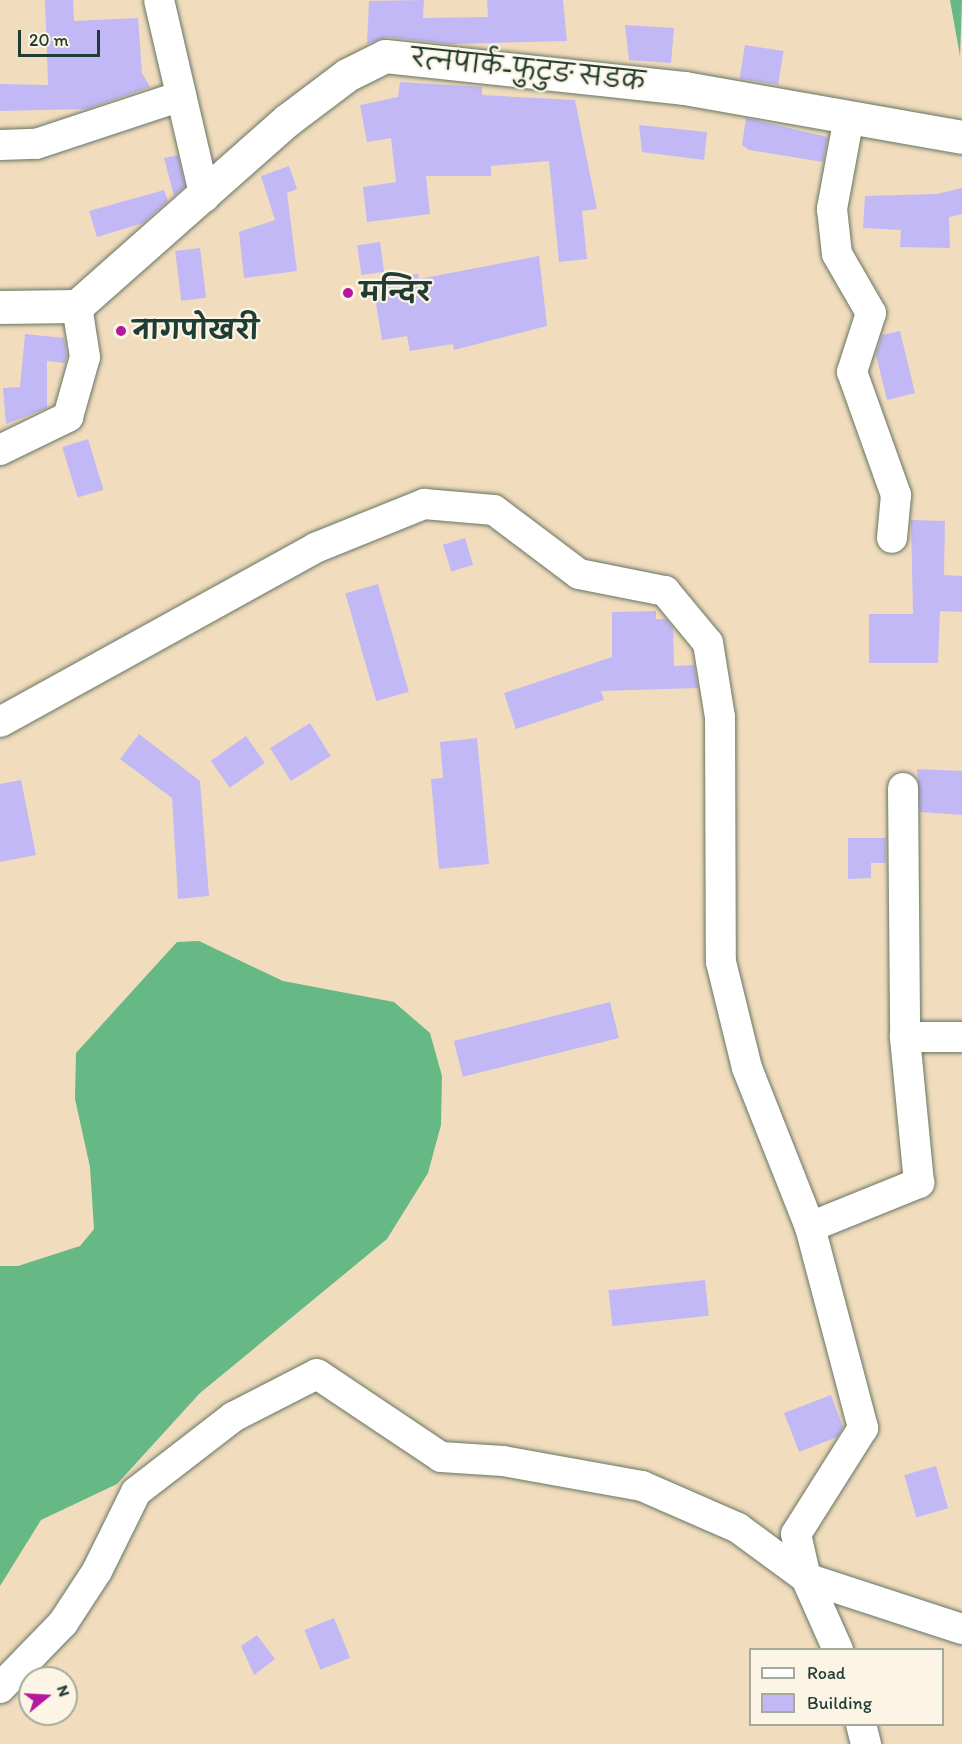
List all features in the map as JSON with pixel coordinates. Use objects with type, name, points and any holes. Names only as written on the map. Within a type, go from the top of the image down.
[{"type":"street","points":[[159,0],[205,197]]},
{"type":"street","name":"रत्नपार्क-फुटुङ सडक","points":[[77,306],[205,197],[286,121],[347,75],[385,56],[685,88],[962,137]]},
{"type":"street","points":[[0,145],[36,144],[181,96]]},
{"type":"street","points":[[849,117],[832,209],[837,254],[871,313],[852,372],[896,495],[892,538]]},
{"type":"street","points":[[0,306],[77,306],[85,357],[68,417],[0,450]]},
{"type":"street","points":[[0,722],[315,549],[424,504],[494,510],[579,574],[665,591],[708,643],[720,717],[721,962],[747,1068],[810,1227],[863,1428],[796,1534],[806,1578],[837,1648]]},
{"type":"street","points":[[810,1227],[919,1183],[905,1037],[903,788]]},
{"type":"street","points":[[905,1037],[962,1037]]},
{"type":"street","points":[[0,1688],[63,1623],[97,1571],[136,1492],[233,1417],[317,1374],[441,1457],[503,1461],[642,1486],[738,1528],[806,1578],[962,1629]]},
{"type":"street","points":[[861,1726],[866,1744]]},
{"type":"green space","points":[[950,0],[962,0],[960,56]]},
{"type":"green space","points":[[199,941],[283,981],[394,1002],[430,1033],[442,1076],[441,1125],[428,1173],[387,1239],[200,1393],[117,1484],[41,1520],[0,1586],[0,1266],[18,1266],[80,1246],[94,1229],[90,1167],[75,1099],[76,1053],[177,942]]},
{"type":"building","points":[[45,0],[73,0],[74,21],[138,18],[142,73],[150,87],[86,109],[0,111],[0,84],[48,85]]},
{"type":"building","points":[[424,0],[423,18],[488,17],[487,0],[563,0],[567,41],[449,44],[387,37],[367,44],[369,1]]},
{"type":"building","points":[[625,25],[674,28],[671,63],[629,60]]},
{"type":"building","points":[[745,45],[784,51],[778,85],[740,79]]},
{"type":"building","points":[[400,82],[482,87],[482,95],[575,100],[597,209],[582,211],[587,259],[559,262],[549,161],[491,166],[491,176],[426,176],[430,214],[367,222],[363,187],[396,182],[391,138],[367,142],[360,105],[398,97]]},
{"type":"building","points":[[746,118],[828,137],[823,162],[749,150],[742,145]]},
{"type":"building","points":[[639,125],[707,132],[704,160],[642,152]]},
{"type":"building","points":[[178,155],[185,186],[174,196],[164,158]]},
{"type":"building","points":[[289,166],[297,189],[287,193],[297,271],[244,278],[239,232],[275,220],[261,176]]},
{"type":"building","points":[[962,188],[962,214],[949,217],[950,248],[900,247],[901,230],[863,228],[865,196],[937,194]]},
{"type":"building","points":[[164,190],[168,201],[143,223],[97,237],[89,211]]},
{"type":"building","points":[[380,242],[384,272],[361,275],[357,245]]},
{"type":"building","points":[[200,248],[206,298],[181,301],[175,251]]},
{"type":"building","points":[[539,256],[547,326],[454,350],[453,344],[410,351],[407,336],[382,340],[372,280],[418,274],[419,279]]},
{"type":"building","points":[[900,331],[915,393],[887,400],[876,355],[882,335]]},
{"type":"building","points":[[25,334],[64,338],[67,356],[65,363],[47,361],[47,408],[6,424],[3,388],[20,387]]},
{"type":"building","points":[[88,439],[103,490],[78,498],[62,447]]},
{"type":"building","points":[[911,520],[945,521],[944,575],[962,576],[962,612],[940,611],[938,663],[869,663],[869,614],[913,614]]},
{"type":"building","points":[[465,538],[473,565],[451,572],[443,545]]},
{"type":"building","points":[[378,584],[409,692],[376,701],[345,593]]},
{"type":"building","points":[[656,611],[656,619],[666,619],[673,628],[674,666],[694,665],[698,688],[601,691],[604,700],[516,729],[504,693],[612,657],[612,612]]},
{"type":"building","points":[[310,723],[331,756],[291,781],[270,748]]},
{"type":"building","points":[[139,734],[200,781],[209,896],[178,899],[172,798],[120,759]]},
{"type":"building","points":[[246,736],[265,763],[230,788],[211,761]]},
{"type":"building","points":[[477,738],[489,864],[439,869],[431,779],[443,778],[440,742]]},
{"type":"building","points":[[917,769],[962,771],[962,815],[920,812]]},
{"type":"building","points":[[21,780],[36,855],[0,862],[0,784]]},
{"type":"building","points":[[848,838],[886,838],[886,863],[871,863],[871,878],[848,879]]},
{"type":"building","points":[[610,1002],[619,1038],[463,1077],[454,1041]]},
{"type":"building","points":[[705,1280],[709,1316],[612,1326],[609,1290]]},
{"type":"building","points":[[831,1395],[843,1427],[837,1437],[799,1452],[784,1413]]},
{"type":"building","points":[[936,1466],[948,1508],[916,1517],[904,1475]]},
{"type":"building","points":[[334,1618],[350,1658],[320,1670],[304,1630]]},
{"type":"building","points":[[257,1635],[275,1659],[254,1675],[241,1646]]},
{"type":"place","name":"मन्दिर","points":[[348,293]]},
{"type":"place","name":"नागपोखरी","points":[[121,331]]}]
